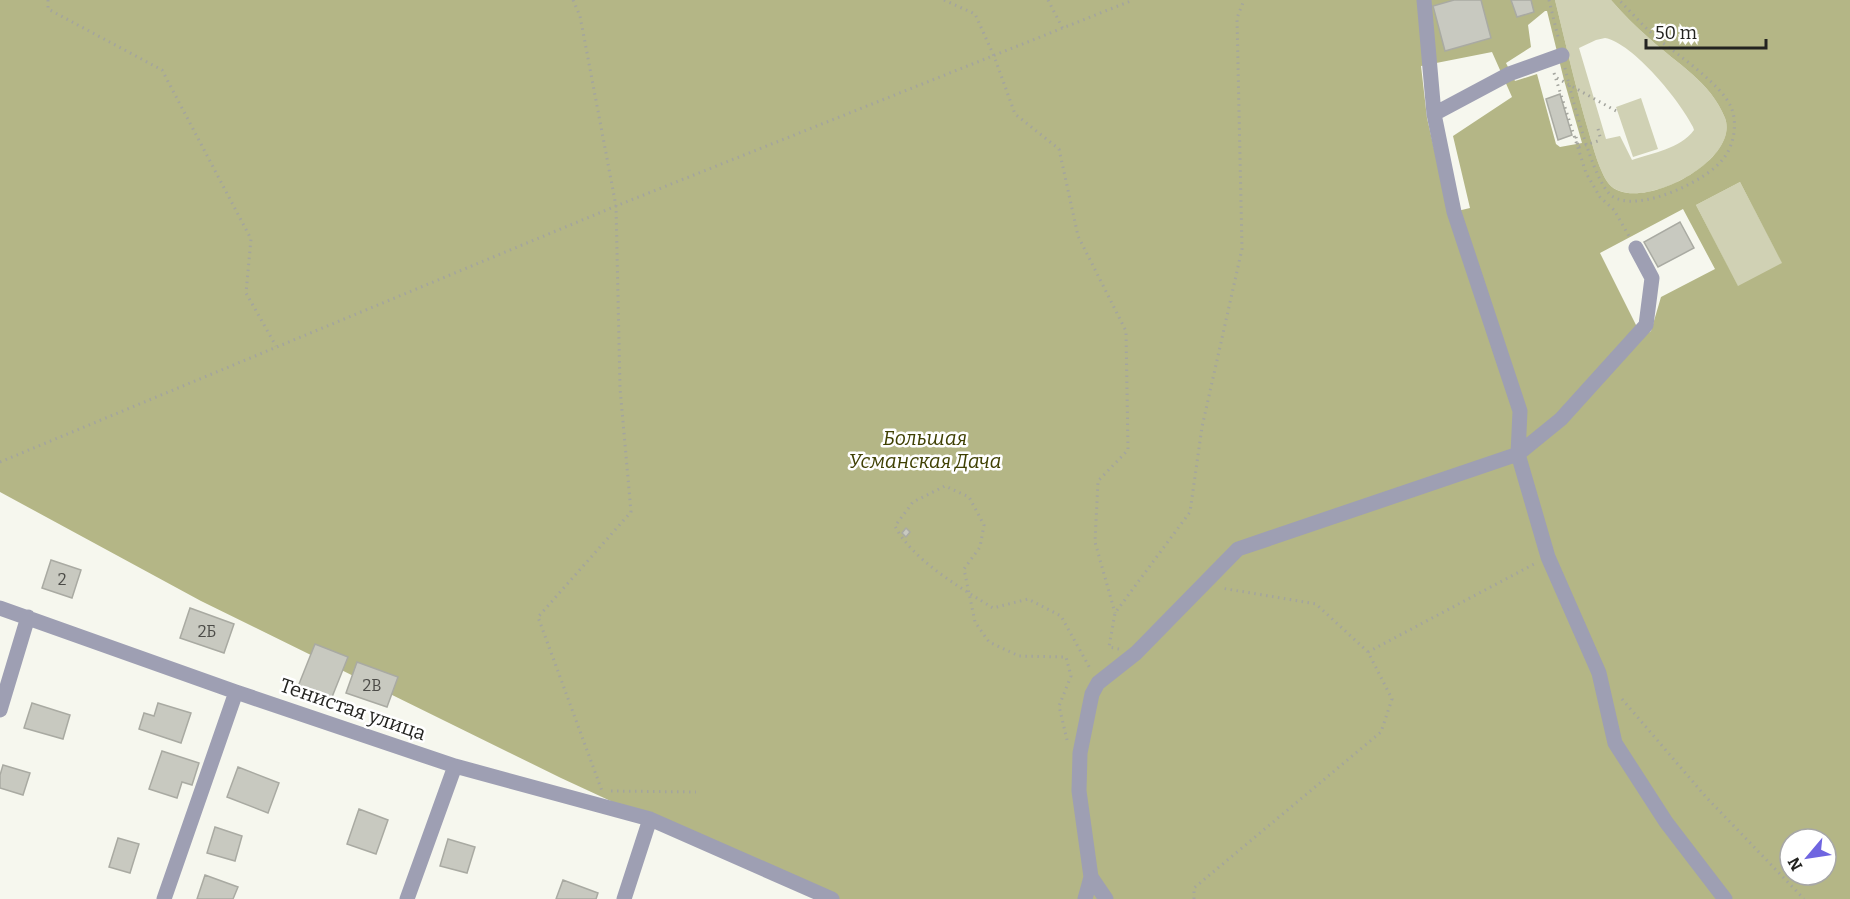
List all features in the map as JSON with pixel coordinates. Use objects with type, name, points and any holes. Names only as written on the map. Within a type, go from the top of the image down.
[{"type":"street","points":[[1424,0],[1434,114],[1454,212],[1520,411],[1518,454],[1548,557],[1599,673],[1615,743],[1665,822],[1725,899]]},
{"type":"street","points":[[1434,114],[1509,74],[1556,57]]},
{"type":"street","points":[[1085,899],[1091,877],[1079,791],[1080,753],[1092,694],[1098,683],[1136,653],[1227,559],[1245,545],[1518,454],[1561,419],[1646,325],[1652,278],[1636,248]]},
{"type":"street","name":"Тенистая улица","points":[[0,608],[236,692],[455,766],[650,819],[832,899]]},
{"type":"street","points":[[0,711],[28,617]]},
{"type":"street","points":[[164,899],[236,692]]},
{"type":"street","points":[[407,899],[455,766]]},
{"type":"street","points":[[624,899],[650,819]]},
{"type":"street","points":[[1091,877],[1106,899]]},
{"type":"path","points":[[48,0],[48,9],[162,70],[251,239],[246,293],[277,347]]},
{"type":"path","points":[[573,0],[580,16],[616,206],[620,388],[632,512],[538,617],[602,791],[696,792]]},
{"type":"path","points":[[944,0],[975,14],[994,56],[1015,114],[1059,149],[1078,237],[1126,331],[1128,450],[1098,481],[1095,542],[1115,613],[1109,647],[1136,653]]},
{"type":"path","points":[[1048,0],[1063,28]]},
{"type":"path","points":[[0,462],[616,206],[1133,0]]},
{"type":"path","points":[[1115,613],[1190,512],[1202,427],[1242,249],[1237,18],[1244,0]]},
{"type":"path","points":[[1549,0],[1556,57],[1556,77],[1586,173],[1600,197],[1614,210],[1636,248]]},
{"type":"path","points":[[1556,57],[1569,85],[1600,181],[1611,196],[1636,201],[1648,200],[1683,187],[1716,166],[1733,141],[1734,113],[1724,96],[1619,0]]},
{"type":"path","points":[[1556,77],[1618,112]]},
{"type":"path","points":[[1576,137],[1579,147],[1601,140],[1598,129]]},
{"type":"path","points":[[1069,748],[1059,706],[1071,676],[1066,657],[1019,656],[989,642],[975,622],[969,593],[964,569],[980,547],[984,525],[969,497],[945,486],[913,502],[895,526],[903,541],[947,579],[969,593],[993,608],[1028,599],[1061,616],[1098,683]]},
{"type":"path","points":[[1368,652],[1548,557]]},
{"type":"path","points":[[1194,899],[1194,888],[1381,732],[1392,699],[1368,652],[1316,604],[1202,585]]},
{"type":"path","points":[[1622,699],[1706,796],[1804,899]]},
{"type":"green space","name":"Большая Усманская Дача","points":[[0,0],[1555,0],[1584,116],[1603,173],[1609,184],[1622,192],[1640,193],[1683,179],[1702,166],[1717,151],[1726,135],[1725,118],[1719,105],[1702,84],[1640,30],[1611,0],[1850,0],[1850,899],[822,899],[561,778],[201,601],[0,492]],"holes":[[[1547,11],[1582,143],[1560,147],[1556,144],[1537,74],[1515,81],[1506,63],[1531,47],[1528,25]],[[1492,52],[1512,97],[1453,136],[1470,208],[1449,213],[1427,118],[1421,66]],[[1740,182],[1782,263],[1738,286],[1696,205]],[[1683,209],[1715,269],[1661,297],[1651,331],[1642,337],[1600,253]]]},
{"type":"green space","points":[[1555,0],[1611,0],[1640,30],[1692,74],[1711,94],[1725,118],[1726,135],[1717,151],[1702,166],[1683,179],[1662,188],[1641,193],[1622,192],[1609,184],[1600,167],[1593,145]],"holes":[[[1605,38],[1629,50],[1655,75],[1687,116],[1694,130],[1681,142],[1632,160],[1620,136],[1606,139],[1579,48]]]},
{"type":"green space","points":[[1641,98],[1658,149],[1633,157],[1616,107]]},
{"type":"green space","points":[[1740,182],[1783,264],[1738,287],[1696,205]]},
{"type":"building","points":[[1454,0],[1481,0],[1491,38],[1445,51],[1433,6]]},
{"type":"building","points":[[1511,0],[1531,0],[1534,12],[1517,17]]},
{"type":"building","points":[[1560,94],[1572,135],[1558,140],[1546,99]]},
{"type":"building","points":[[1680,222],[1694,248],[1658,267],[1644,242]]},
{"type":"building","points":[[906,528],[910,532],[906,537],[902,533]]},
{"type":"building","points":[[51,560],[81,570],[72,598],[42,588]]},
{"type":"building","points":[[190,608],[234,624],[224,653],[180,638]]},
{"type":"building","points":[[315,644],[348,657],[330,702],[297,689]]},
{"type":"building","points":[[357,662],[398,677],[387,707],[346,693]]},
{"type":"building","points":[[32,703],[70,715],[63,739],[24,728]]},
{"type":"building","points":[[158,703],[191,713],[181,743],[139,729],[144,713],[154,716]]},
{"type":"building","points":[[162,751],[199,763],[192,785],[182,782],[177,798],[149,789]]},
{"type":"building","points":[[3,765],[30,773],[23,795],[0,788]]},
{"type":"building","points":[[238,767],[279,783],[268,813],[227,797]]},
{"type":"building","points":[[359,809],[388,820],[376,854],[347,844]]},
{"type":"building","points":[[215,827],[242,836],[235,861],[207,853]]},
{"type":"building","points":[[118,838],[139,844],[130,873],[109,867]]},
{"type":"building","points":[[448,839],[475,847],[467,873],[440,866]]},
{"type":"building","points":[[205,875],[238,887],[233,899],[197,899]]},
{"type":"building","points":[[563,880],[598,893],[596,899],[556,899]]}]
